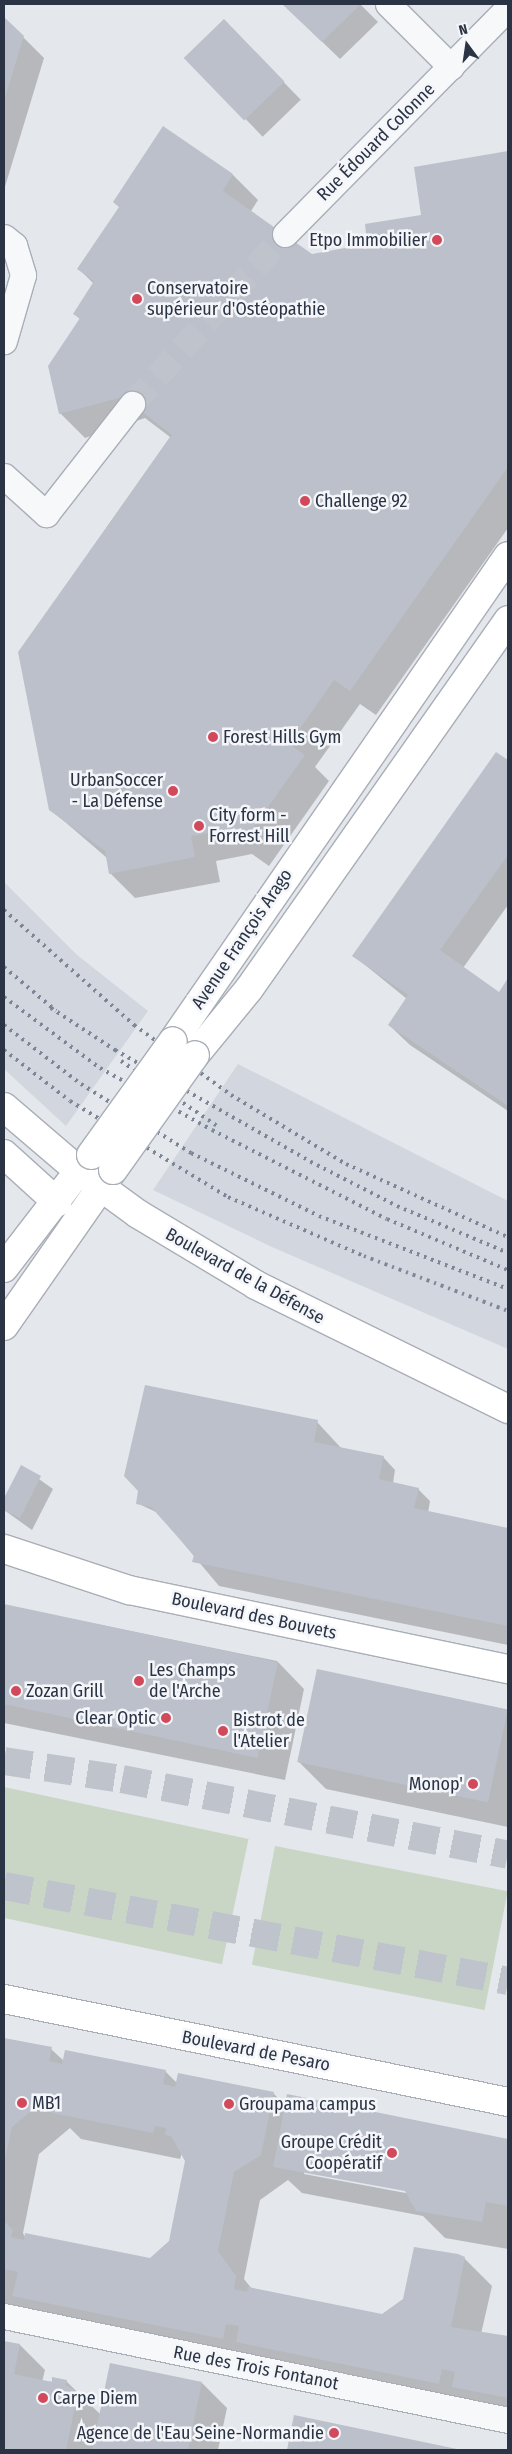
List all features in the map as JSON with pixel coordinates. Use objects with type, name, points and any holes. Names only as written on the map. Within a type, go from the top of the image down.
[{"type":"main road","name":"Avenue François Arago","points":[[4,1326],[96,1171],[184,1048],[508,556]]},
{"type":"main road","name":"Avenue François Arago","points":[[184,1048],[248,989],[508,620]]},
{"type":"main road","name":"Boulevard de la Défense","points":[[4,1107],[256,1286],[508,1409]]},
{"type":"main road","points":[[4,1154],[57,1202]]},
{"type":"main road","name":"Avenue François Arago","points":[[4,1268],[57,1202],[96,1171]]},
{"type":"main road","name":"Boulevard des Bouvets","points":[[4,1549],[129,1590],[508,1669]]},
{"type":"main road","name":"Boulevard de Pesaro","points":[[4,1999],[508,2102]]},
{"type":"street","points":[[388,4],[451,67]]},
{"type":"street","name":"Rue Édouard Colonne","points":[[285,234],[508,8]]},
{"type":"street","points":[[4,237],[14,245],[23,275],[4,341]]},
{"type":"street","points":[[4,476],[46,514],[132,404]]},
{"type":"street","name":"Rue des Trois Fontanot","points":[[4,2316],[508,2420]]},
{"type":"shaded area","points":[[4,882],[77,955],[148,1011],[66,1126],[4,1069]]},
{"type":"shaded area","points":[[238,1064],[508,1201],[508,1349],[272,1247],[153,1190]]},
{"type":"green space","points":[[4,1787],[249,1839],[222,1964],[4,1918]]},
{"type":"green space","points":[[275,1846],[508,1891],[485,2010],[252,1965]]},
{"type":"building","points":[[282,4],[361,4],[322,42]]},
{"type":"building","points":[[4,17],[24,36],[4,101]]},
{"type":"building","points":[[224,19],[284,82],[244,120],[184,58]]},
{"type":"building","name":"Challenge 92","points":[[163,126],[233,174],[223,191],[312,254],[367,244],[365,224],[421,215],[414,167],[508,151],[508,467],[350,691],[334,680],[289,744],[305,755],[243,842],[226,830],[191,836],[195,857],[109,874],[105,851],[49,810],[18,652],[172,435],[123,397],[59,414],[48,366],[80,318],[73,314],[94,281],[77,269],[119,207],[113,202]]},
{"type":"building","points":[[496,752],[508,760],[508,855],[440,950],[499,992],[508,978],[508,1106],[388,1025],[408,995],[352,956]]},
{"type":"building","points":[[145,1385],[318,1420],[314,1442],[384,1456],[379,1479],[419,1488],[414,1508],[508,1528],[508,1626],[192,1562],[194,1555],[151,1507],[136,1504],[138,1491],[124,1476]]},
{"type":"building","points":[[21,1465],[41,1476],[20,1518],[4,1510],[4,1498]]},
{"type":"building","name":"Les Champs de l'Arche","points":[[4,1604],[278,1662],[258,1758],[4,1704]]},
{"type":"building","points":[[317,1669],[508,1710],[488,1802],[297,1762]]},
{"type":"building","points":[[4,2038],[52,2047],[49,2061],[62,2064],[65,2050],[166,2070],[163,2084],[175,2087],[178,2073],[274,2092],[261,2155],[234,2172],[218,2251],[236,2276],[234,2289],[247,2292],[248,2287],[382,2314],[403,2299],[414,2247],[458,2254],[465,2257],[451,2327],[508,2336],[508,2398],[452,2387],[455,2372],[442,2369],[439,2384],[236,2342],[239,2326],[226,2324],[223,2339],[12,2296],[18,2272],[4,2269],[4,2221],[13,2230],[11,2237],[24,2240],[25,2233],[150,2258],[169,2241],[185,2161],[171,2136],[165,2135],[166,2128],[155,2126],[153,2133],[52,2113],[54,2104],[42,2102],[12,2127],[4,2163]]},
{"type":"building","name":"Groupe Crédit Coopératif","points":[[287,2094],[508,2139],[508,2206],[486,2202],[482,2222],[416,2211],[405,2191],[273,2167]]},
{"type":"building","points":[[4,2341],[20,2344],[14,2374],[52,2382],[52,2377],[67,2380],[66,2385],[78,2392],[66,2450],[4,2450]]},
{"type":"building","points":[[110,2363],[202,2382],[188,2450],[92,2450]]},
{"type":"building","name":"Agence de l'Eau Seine-Normandie","points":[[294,2415],[457,2449],[457,2450],[287,2450]]},
{"type":"tunnel","points":[[132,404],[285,234]]},
{"type":"tunnel","points":[[4,1761],[122,1779],[508,1855]]},
{"type":"tunnel","points":[[4,1886],[508,1981]]},
{"type":"railway","points":[[4,910],[134,1025],[231,1095],[346,1164],[508,1237]]},
{"type":"railway","points":[[4,967],[56,1011]]},
{"type":"railway","points":[[4,997],[100,1068],[212,1130],[387,1219],[508,1270]]},
{"type":"railway","points":[[51,1008],[115,1050],[317,1165],[397,1206],[508,1253]]},
{"type":"railway","points":[[4,1025],[81,1084],[191,1153],[319,1216],[508,1289]]},
{"type":"railway","points":[[4,1050],[70,1101],[228,1197],[364,1256],[508,1311]]},
{"type":"railway","points":[[121,1061],[216,1125]]},
{"type":"place","name":"Etpo Immobilier","points":[[437,240]]},
{"type":"place","name":"Conservatoire supérieur d'Ostéopathie","points":[[137,299]]},
{"type":"place","name":"Challenge 92","points":[[305,501]]},
{"type":"place","name":"Forest Hills Gym","points":[[213,737]]},
{"type":"place","name":"UrbanSoccer - La Défense","points":[[173,791]]},
{"type":"place","name":"City form - Forrest Hill","points":[[199,826]]},
{"type":"place","name":"Les Champs de l'Arche","points":[[139,1681]]},
{"type":"place","name":"Zozan Grill","points":[[16,1691]]},
{"type":"place","name":"Clear Optic","points":[[166,1718]]},
{"type":"place","name":"Bistrot de l'Atelier","points":[[223,1731]]},
{"type":"place","name":"Monop'","points":[[473,1784]]},
{"type":"place","name":"MB1","points":[[22,2103]]},
{"type":"place","name":"Groupama campus","points":[[229,2104]]},
{"type":"place","name":"Groupe Crédit Coopératif","points":[[392,2153]]},
{"type":"place","name":"Carpe Diem","points":[[43,2398]]},
{"type":"place","name":"Agence de l'Eau Seine-Normandie","points":[[334,2433]]}]
